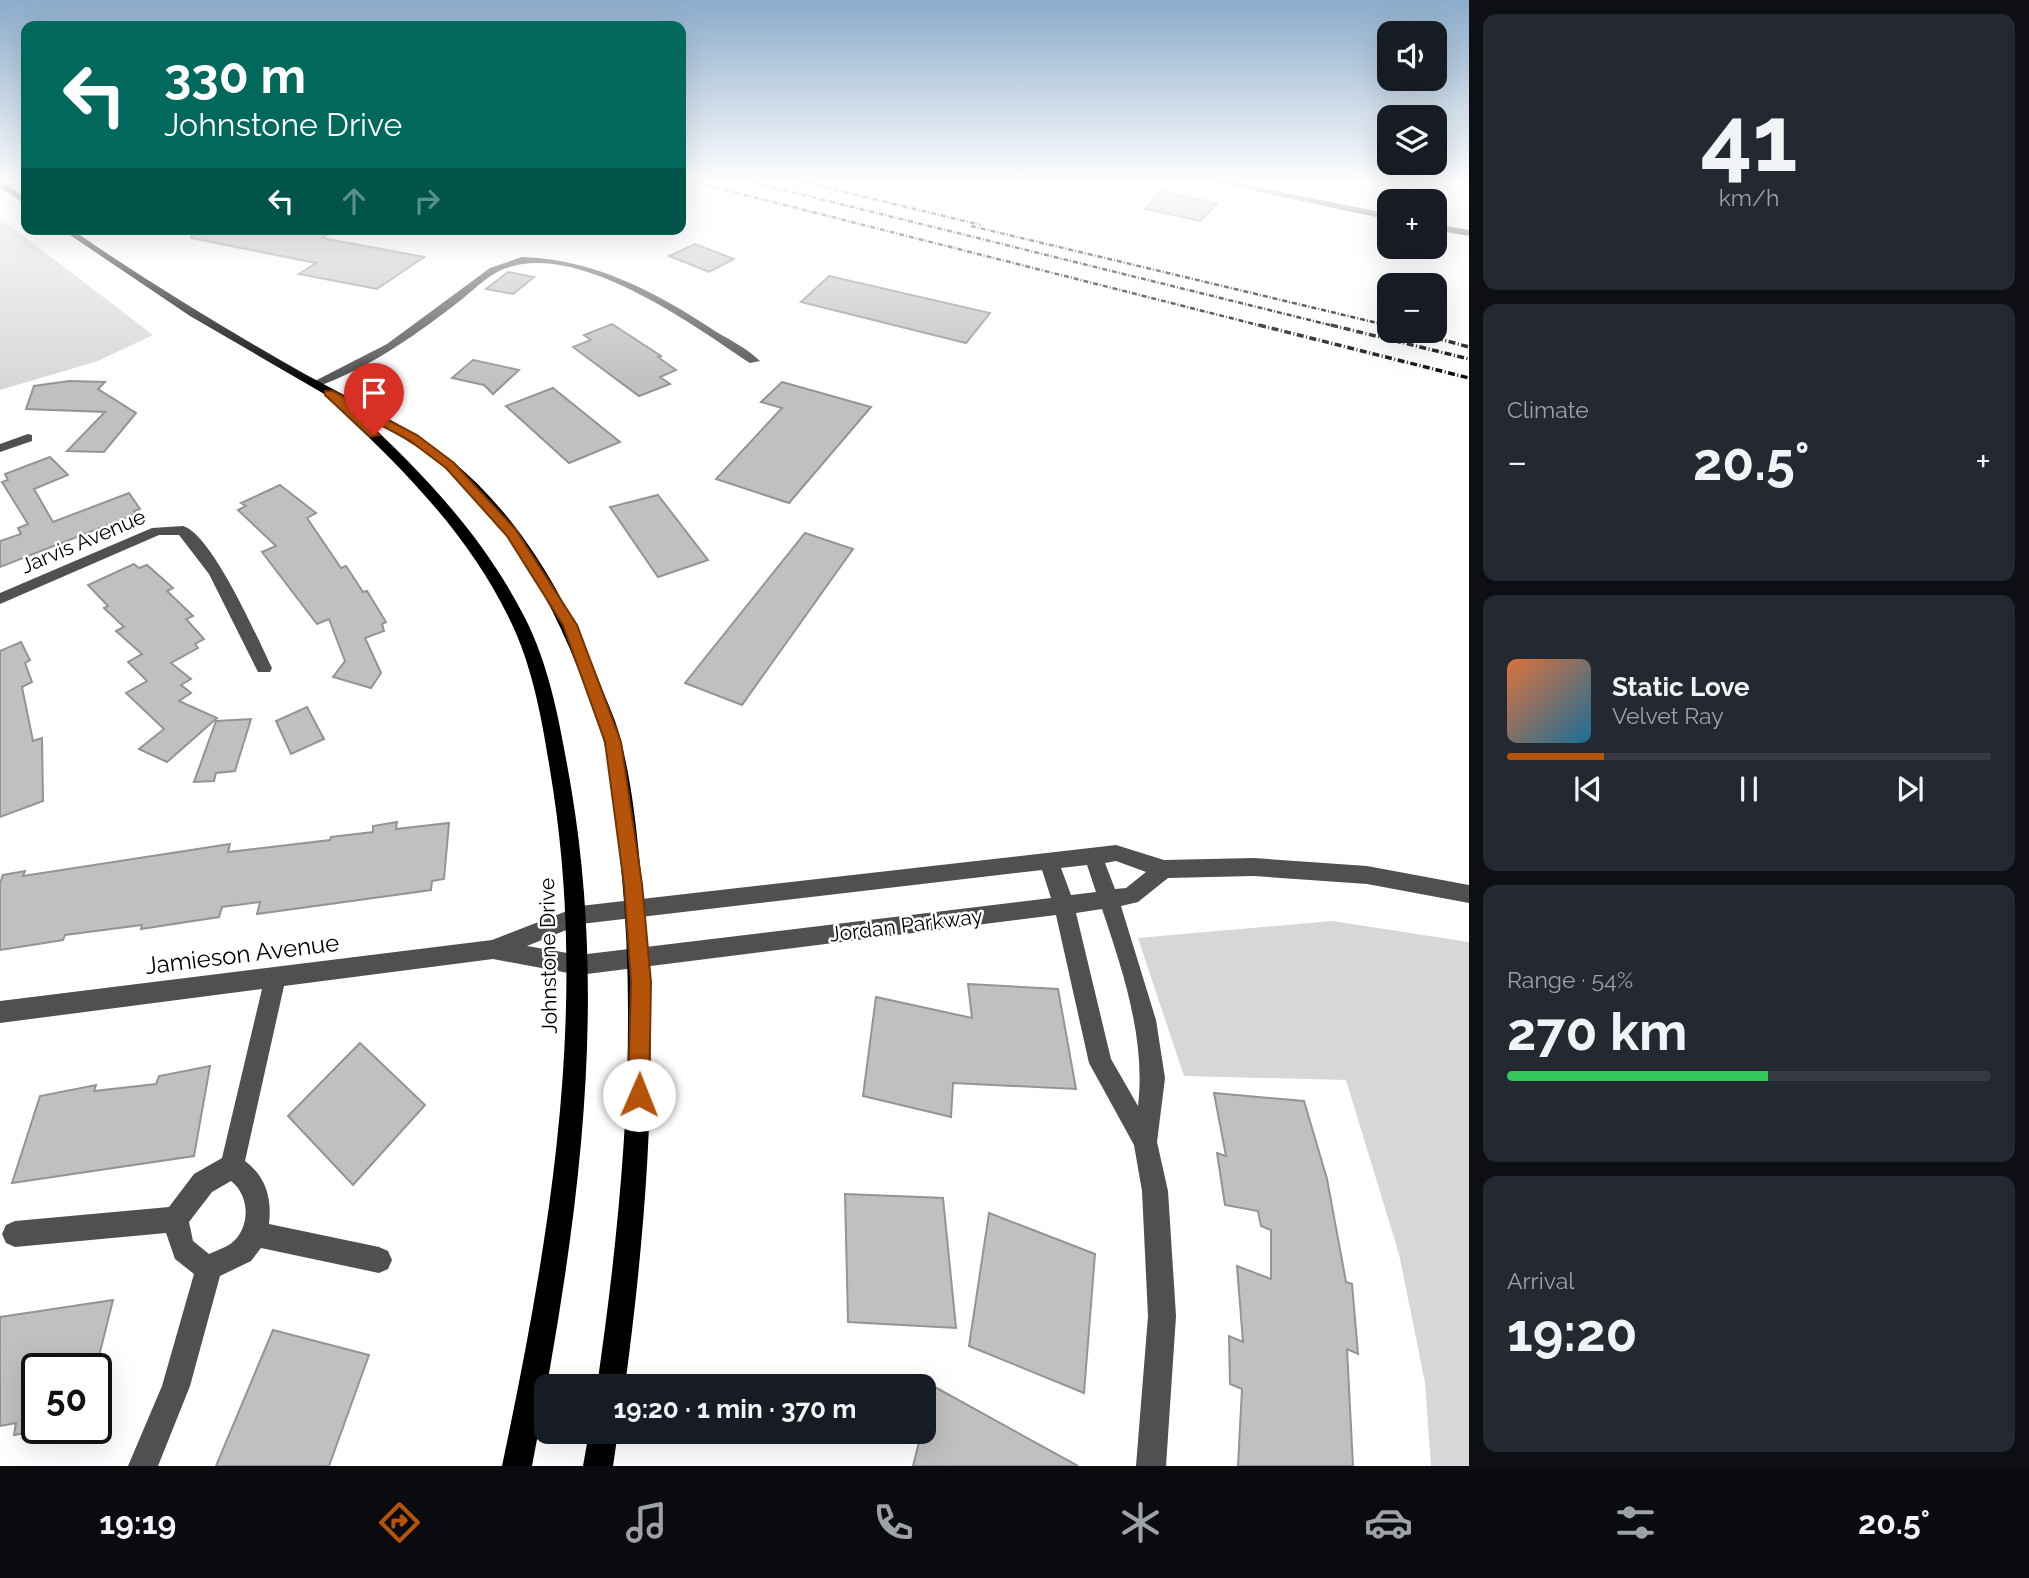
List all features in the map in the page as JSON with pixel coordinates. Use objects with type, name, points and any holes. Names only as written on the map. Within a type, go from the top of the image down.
[{"type":"main road","name":"Johnstone Drive","points":[[94,248],[322,389],[413,438],[450,466],[512,533],[570,625],[613,742],[639,957],[639,1082],[632,1213],[612,1374]]},
{"type":"main road","name":"Johnstone Drive","points":[[322,389],[409,465],[448,508],[484,558],[519,621],[539,676],[571,828],[580,915],[577,1052],[567,1191],[545,1329],[517,1466]]},
{"type":"main road","points":[[598,1466],[602,1444]]},
{"type":"street","points":[[322,389],[500,267],[534,260],[598,273],[661,301],[754,361]]},
{"type":"street","points":[[0,448],[28,438]]},
{"type":"street","name":"Jarvis Avenue","points":[[0,599],[157,531],[183,530],[195,541],[236,610],[264,668]]},
{"type":"street","points":[[635,908],[1115,853],[1164,869],[1254,867],[1367,875],[1469,894]]},
{"type":"street","points":[[1093,855],[1145,1020],[1153,1078],[1145,1142],[1154,1191],[1162,1316],[1151,1466]]},
{"type":"street","points":[[1048,859],[1064,905],[1100,1063],[1145,1142]]},
{"type":"street","name":"Jordan Parkway","points":[[579,965],[1131,897],[1164,869]]},
{"type":"street","name":"Jamieson Avenue","points":[[0,1012],[276,975],[492,950],[580,915],[635,908]]},
{"type":"street","name":"Jamieson Avenue","points":[[492,950],[579,965]]},
{"type":"street","points":[[15,1234],[176,1219],[203,1183],[232,1166],[276,975]]},
{"type":"street","points":[[176,1219],[182,1249],[193,1262],[209,1267],[243,1252],[255,1234],[259,1202],[250,1180],[232,1166]]},
{"type":"street","points":[[255,1234],[379,1260]]},
{"type":"street","points":[[143,1466],[176,1386],[209,1267]]},
{"type":"shaded area","points":[[0,248],[40,248],[153,335],[98,361],[0,390]]},
{"type":"shaded area","points":[[1332,921],[1469,942],[1469,1466],[1431,1466],[1425,1383],[1399,1254],[1346,1080],[1184,1076],[1138,938]]},
{"type":"building","points":[[243,248],[378,248],[424,257],[377,289],[299,274],[316,263]]},
{"type":"building","points":[[685,248],[706,248],[734,259],[709,272],[669,256]]},
{"type":"building","points":[[508,272],[534,277],[513,294],[486,289]]},
{"type":"building","points":[[829,276],[990,313],[966,343],[801,302]]},
{"type":"building","points":[[612,324],[661,356],[658,357],[676,370],[660,377],[670,384],[639,396],[573,347],[591,340],[584,335]]},
{"type":"building","points":[[473,360],[519,370],[493,394],[484,385],[452,378]]},
{"type":"building","points":[[69,381],[105,382],[98,389],[136,413],[104,452],[67,451],[105,412],[26,409],[34,386]]},
{"type":"building","points":[[782,382],[871,407],[789,503],[716,479],[782,408],[761,402]]},
{"type":"building","points":[[553,388],[620,442],[569,463],[506,406]]},
{"type":"building","points":[[50,457],[68,475],[34,489],[53,522],[129,493],[140,509],[134,511],[136,514],[0,567],[0,541],[21,534],[18,528],[28,524],[2,482],[8,480],[5,474]]},
{"type":"building","points":[[280,485],[316,513],[307,518],[341,568],[346,566],[363,592],[367,591],[386,622],[382,624],[384,631],[365,638],[381,673],[371,688],[333,677],[345,661],[329,619],[317,624],[262,552],[276,546],[238,510],[246,506],[241,503]]},
{"type":"building","points":[[658,495],[708,560],[658,577],[610,507]]},
{"type":"building","points":[[805,533],[853,549],[742,705],[685,683]]},
{"type":"building","points":[[134,564],[139,568],[147,565],[173,588],[167,591],[193,616],[186,619],[204,639],[195,644],[198,648],[171,663],[191,679],[181,685],[191,693],[179,701],[217,718],[167,762],[139,749],[164,729],[126,693],[147,681],[128,662],[142,654],[116,631],[124,627],[104,608],[108,606],[88,585]]},
{"type":"building","points":[[21,642],[30,660],[25,663],[32,682],[22,687],[33,741],[42,738],[43,801],[0,817],[0,651]]},
{"type":"building","points":[[307,707],[324,739],[291,754],[276,721]]},
{"type":"building","points":[[251,719],[235,771],[216,773],[214,781],[194,782],[216,721]]},
{"type":"building","points":[[397,822],[396,829],[449,823],[444,879],[432,881],[431,890],[257,914],[260,902],[222,907],[219,917],[141,929],[142,925],[65,935],[63,940],[0,950],[0,883],[3,875],[25,871],[23,876],[230,844],[228,852],[330,840],[331,837],[373,832],[373,826]]},
{"type":"building","points":[[968,984],[1058,989],[1076,1089],[953,1083],[951,1117],[863,1096],[876,997],[972,1018]]},
{"type":"building","points":[[360,1043],[425,1105],[353,1185],[288,1116]]},
{"type":"building","points":[[210,1066],[194,1156],[12,1183],[40,1096],[96,1085],[94,1091],[156,1084],[159,1076]]},
{"type":"building","points":[[1214,1093],[1304,1101],[1327,1179],[1346,1282],[1352,1284],[1358,1354],[1347,1349],[1353,1466],[1238,1466],[1242,1389],[1230,1384],[1229,1336],[1243,1342],[1237,1266],[1271,1279],[1271,1230],[1261,1226],[1258,1211],[1225,1205],[1217,1153],[1226,1156]]},
{"type":"building","points":[[845,1194],[943,1198],[956,1328],[848,1322]]},
{"type":"building","points":[[989,1213],[1095,1254],[1084,1393],[969,1346]]},
{"type":"building","points":[[113,1300],[100,1353],[21,1353],[21,1434],[14,1435],[16,1423],[0,1426],[0,1317]]},
{"type":"building","points":[[273,1330],[369,1355],[329,1466],[216,1466]]},
{"type":"building","points":[[936,1388],[1078,1466],[913,1466],[918,1444],[936,1444]]},
{"type":"railway","points":[[956,248],[1266,327]]},
{"type":"railway","points":[[1020,248],[1338,327]]},
{"type":"railway","points":[[1065,248],[1377,323]]},
{"type":"railway","points":[[1259,325],[1469,378]]},
{"type":"railway","points":[[1331,325],[1469,359]]},
{"type":"railway","points":[[1447,341],[1469,347]]},
{"type":"route","points":[[374,435],[329,393],[370,412],[413,438],[450,466],[512,533],[570,625],[613,742],[633,884],[641,982],[639,1095]]}]
